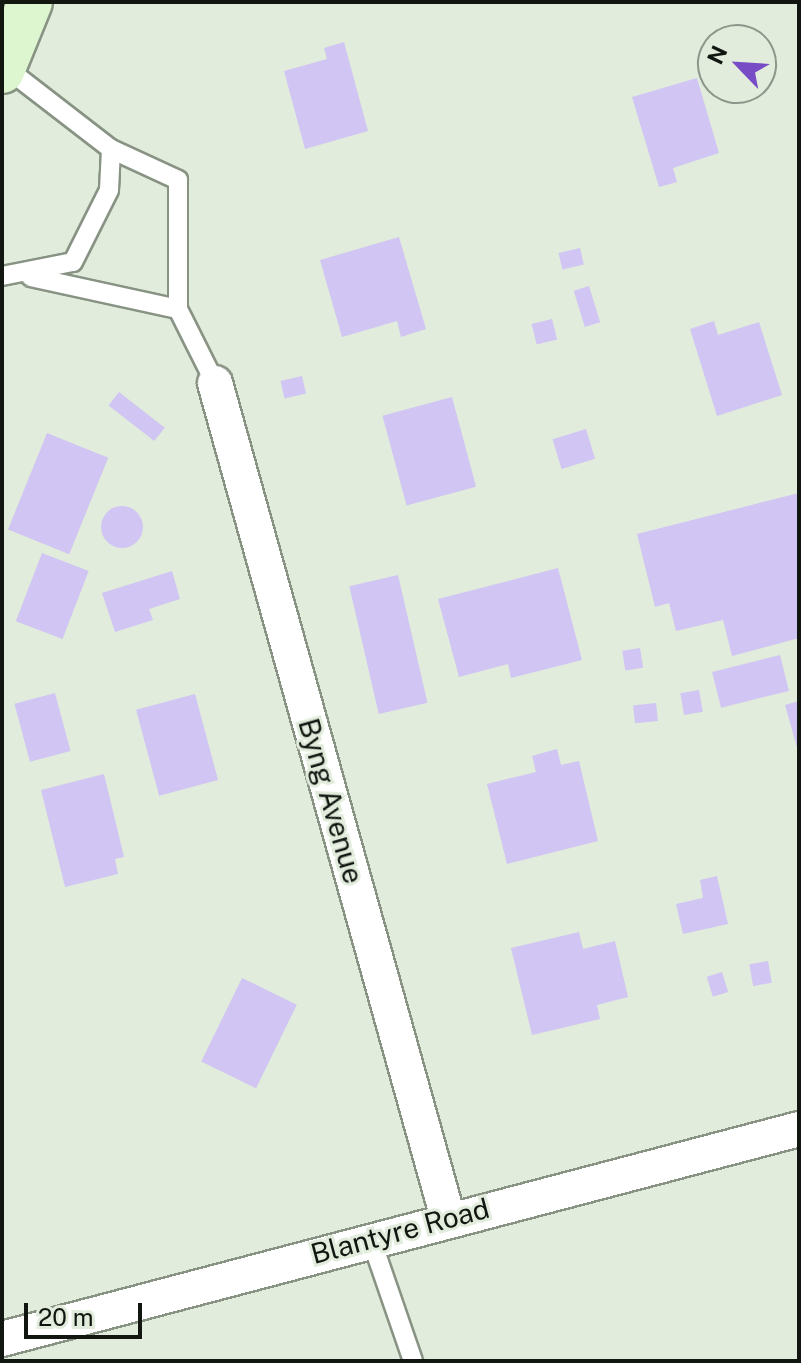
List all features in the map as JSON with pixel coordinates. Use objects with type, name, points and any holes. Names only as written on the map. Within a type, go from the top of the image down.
[{"type":"main road","points":[[3,69],[30,2]]},
{"type":"street","name":"Byng Avenue","points":[[215,383],[448,1218]]},
{"type":"street","name":"Blantyre Road","points":[[2,1339],[448,1218],[799,1129]]},
{"type":"lane","points":[[3,69],[111,149],[178,180],[178,309],[215,383]]},
{"type":"lane","points":[[28,276],[73,262],[109,190],[111,149]]},
{"type":"lane","points":[[2,276],[28,276],[178,309]]},
{"type":"lane","points":[[371,1239],[413,1361]]},
{"type":"building","points":[[344,42],[368,131],[305,149],[284,71],[327,59],[324,48]]},
{"type":"building","points":[[697,78],[697,104],[705,104],[719,153],[673,168],[677,182],[659,187],[632,97]]},
{"type":"building","points":[[399,237],[426,329],[401,337],[397,321],[342,337],[320,260]]},
{"type":"building","points":[[580,248],[584,265],[562,270],[559,253]]},
{"type":"building","points":[[589,286],[600,322],[585,327],[574,291]]},
{"type":"building","points":[[552,319],[557,339],[537,344],[532,324]]},
{"type":"building","points":[[714,321],[718,335],[759,322],[782,395],[717,416],[690,329]]},
{"type":"building","points":[[302,376],[306,394],[285,398],[281,381]]},
{"type":"building","points":[[119,392],[165,428],[154,441],[109,405]]},
{"type":"building","points":[[452,397],[476,487],[407,505],[382,416]]},
{"type":"building","points":[[586,429],[595,459],[562,469],[553,439]]},
{"type":"building","points":[[47,433],[108,458],[69,554],[8,529]]},
{"type":"building","points":[[799,493],[799,638],[732,656],[723,620],[676,631],[669,603],[655,607],[637,534]]},
{"type":"building","points":[[122,506],[137,512],[143,527],[137,542],[122,548],[107,542],[101,527],[107,512]]},
{"type":"building","points":[[42,553],[89,571],[63,639],[16,621]]},
{"type":"building","points":[[558,568],[582,660],[511,678],[508,664],[459,677],[438,599]]},
{"type":"building","points":[[172,571],[180,599],[149,609],[153,620],[115,632],[102,593]]},
{"type":"building","points":[[398,575],[427,703],[379,714],[349,586]]},
{"type":"building","points":[[640,648],[643,668],[625,671],[622,651]]},
{"type":"building","points":[[780,655],[789,691],[721,708],[712,672]]},
{"type":"building","points":[[699,690],[703,712],[684,715],[680,693]]},
{"type":"building","points":[[55,693],[71,751],[30,762],[14,704]]},
{"type":"building","points":[[195,694],[218,780],[159,796],[136,710]]},
{"type":"building","points":[[799,701],[799,751],[798,751],[785,705]]},
{"type":"building","points":[[656,703],[658,721],[635,723],[633,705]]},
{"type":"building","points":[[557,749],[561,765],[579,761],[598,841],[507,864],[487,784],[536,772],[532,756]]},
{"type":"building","points":[[104,774],[124,857],[115,859],[118,874],[65,887],[41,790]]},
{"type":"building","points":[[717,876],[728,924],[683,934],[676,904],[703,898],[700,880]]},
{"type":"building","points":[[579,932],[583,949],[615,941],[628,997],[597,1005],[600,1019],[532,1035],[511,948]]},
{"type":"building","points":[[768,961],[772,983],[753,986],[749,964]]},
{"type":"building","points":[[722,972],[728,992],[713,997],[707,977]]},
{"type":"building","points":[[242,978],[297,1005],[256,1088],[201,1062]]}]
